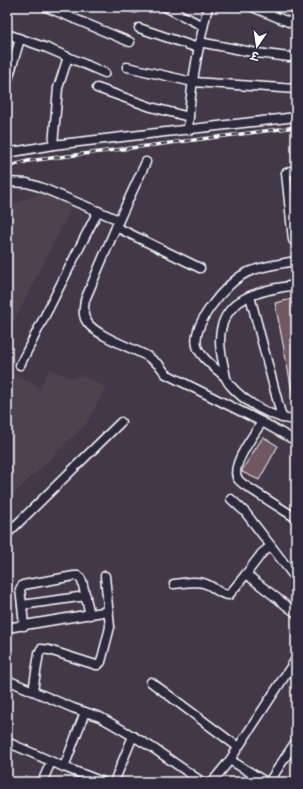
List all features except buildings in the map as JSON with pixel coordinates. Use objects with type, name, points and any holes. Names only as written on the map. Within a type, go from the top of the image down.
[{"type":"street","points":[[46,7],[130,42]]},
{"type":"street","points":[[165,7],[203,26]]},
{"type":"street","points":[[188,130],[193,82],[199,45],[208,7]]},
{"type":"street","points":[[252,7],[296,26]]},
{"type":"street","points":[[139,28],[199,45],[290,58]]},
{"type":"street","points":[[7,34],[105,73]]},
{"type":"street","points":[[7,83],[20,39]]},
{"type":"street","points":[[53,145],[58,88],[68,57]]},
{"type":"street","points":[[128,67],[193,82],[296,89]]},
{"type":"street","points":[[97,88],[151,107],[189,117]]},
{"type":"street","points":[[7,153],[53,145],[296,117]]},
{"type":"street","points":[[146,162],[117,224],[85,300],[83,310],[84,317],[94,330],[155,361],[166,374],[262,422],[296,441]]},
{"type":"street","points":[[293,240],[286,173],[296,169]]},
{"type":"street","points":[[7,182],[27,183],[40,187],[98,211],[117,224],[200,268]]},
{"type":"street","points":[[20,365],[98,211]]},
{"type":"street","points":[[296,261],[246,272],[238,277],[223,291],[201,322],[197,332],[196,341],[203,357],[226,378],[230,385],[249,401],[274,416],[296,420]]},
{"type":"street","points":[[226,378],[220,342],[222,321],[230,309],[256,293],[274,288],[296,285]]},
{"type":"street","points":[[250,296],[282,418]]},
{"type":"street","points":[[7,534],[121,422]]},
{"type":"street","points":[[262,422],[238,463],[236,475],[238,480],[246,486],[296,518]]},
{"type":"street","points":[[231,499],[245,512],[296,579]]},
{"type":"street","points":[[174,584],[202,582],[211,586],[221,594],[229,595],[262,553],[271,546]]},
{"type":"street","points":[[246,574],[296,613]]},
{"type":"street","points":[[24,626],[20,589],[23,585],[74,576],[80,576],[82,578],[90,615]]},
{"type":"street","points":[[33,691],[39,653],[41,649],[49,650],[96,665],[100,664],[110,627],[105,576]]},
{"type":"street","points":[[22,605],[86,596]]},
{"type":"street","points":[[7,628],[109,611]]},
{"type":"street","points":[[212,782],[230,760],[296,659]]},
{"type":"street","points":[[7,680],[100,717],[153,748],[202,782]]},
{"type":"street","points":[[151,682],[238,747]]},
{"type":"street","points":[[64,767],[85,712]]},
{"type":"street","points":[[114,782],[132,736]]},
{"type":"street","points":[[230,760],[264,781],[296,741]]},
{"type":"street","points":[[7,742],[51,762],[103,782]]},
{"type":"street","points":[[42,782],[51,762]]},
{"type":"shaded area","points":[[44,191],[72,207],[7,335],[7,207]]},
{"type":"shaded area","points":[[49,369],[72,378],[81,375],[106,387],[87,423],[7,501],[7,370],[40,388]]},
{"type":"railway","points":[[7,167],[28,161],[296,127]]}]
